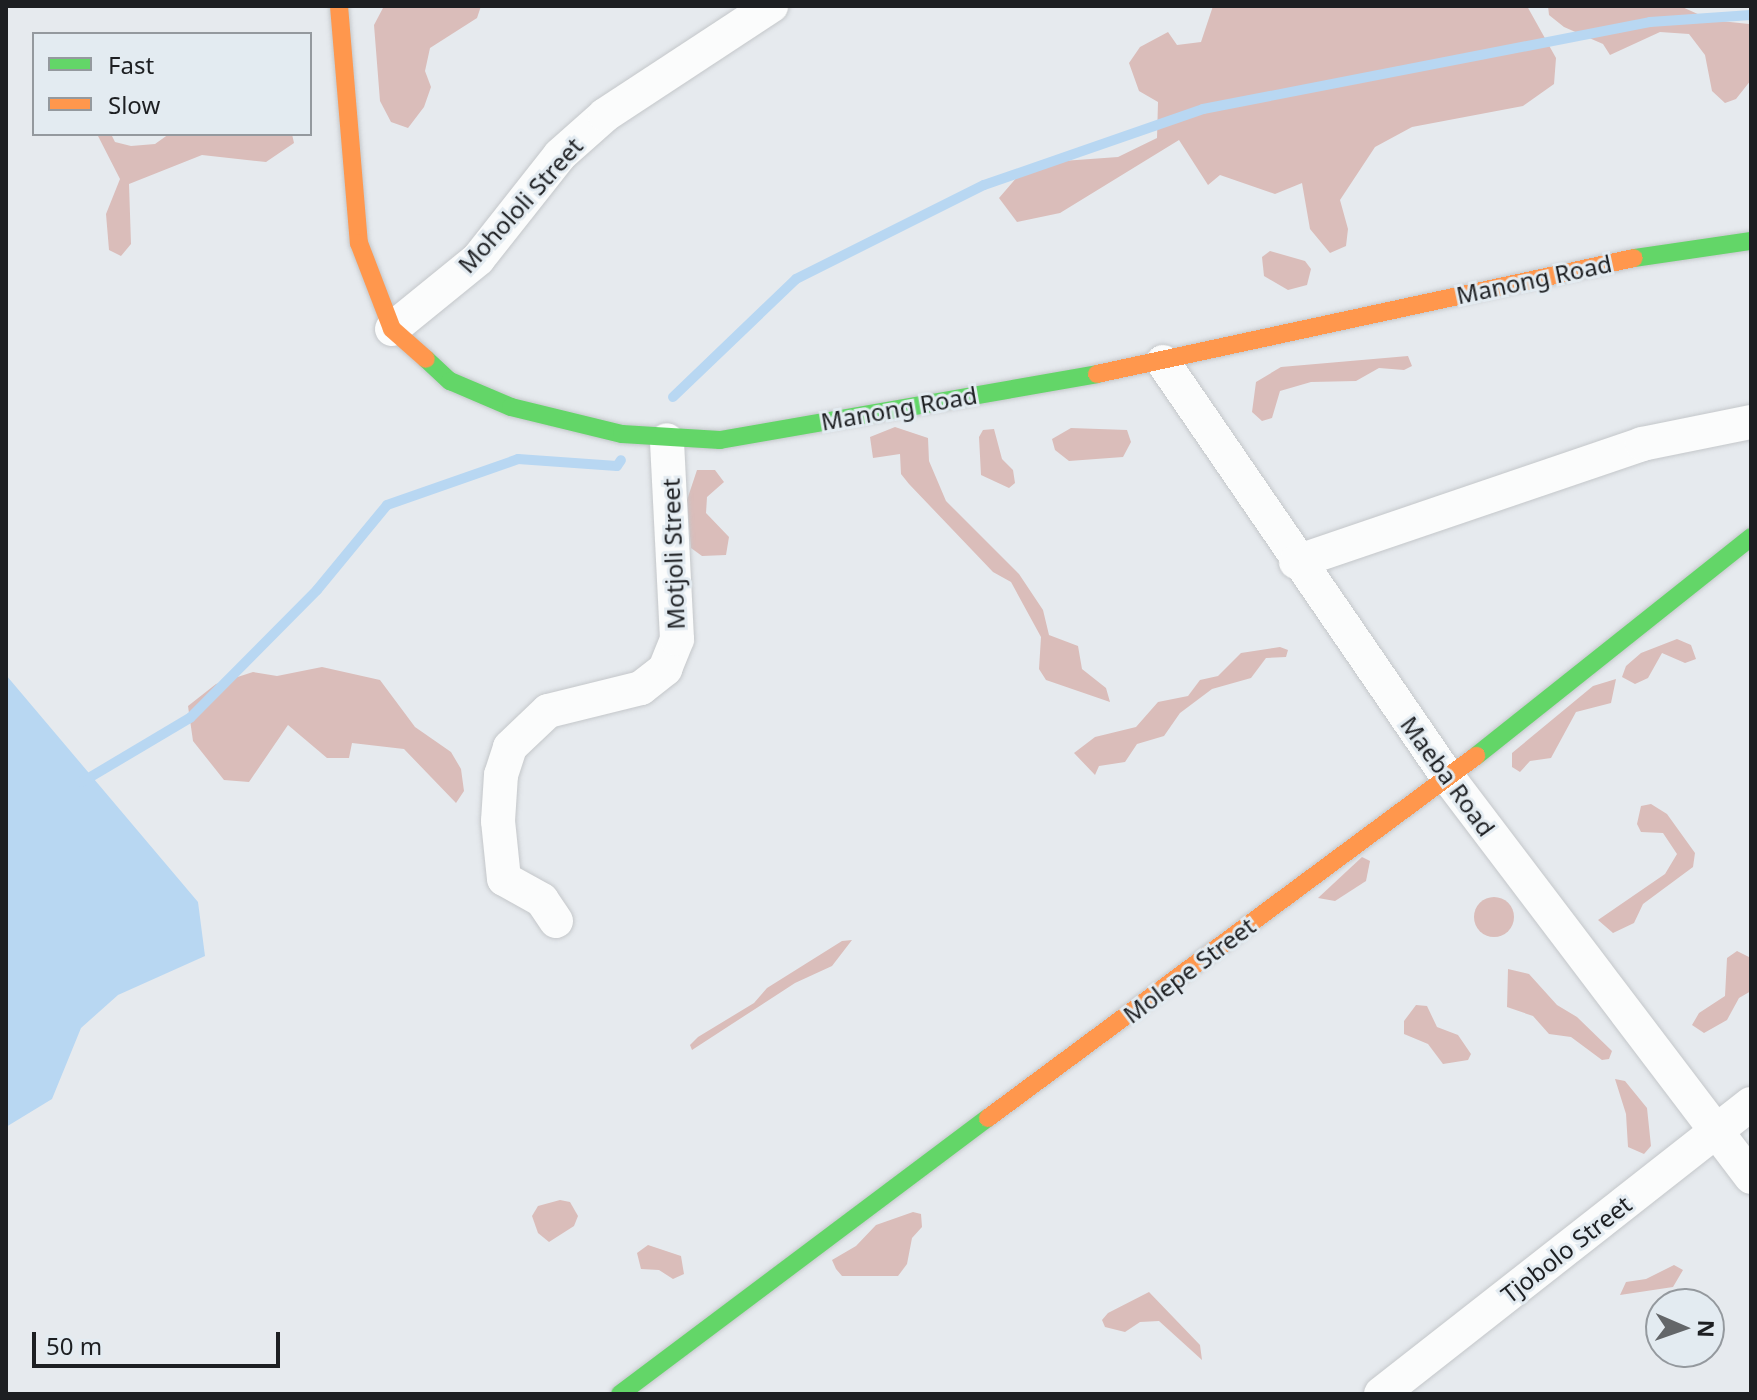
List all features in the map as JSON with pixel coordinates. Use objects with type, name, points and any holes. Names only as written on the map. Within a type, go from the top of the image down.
[{"type":"street","name":"Manong Road","points":[[339,6],[359,243],[392,329],[450,381],[511,407],[667,440],[720,440],[1163,362],[1615,261],[1751,241]]},
{"type":"street","name":"Mohololi Street","points":[[392,329],[478,259],[560,155],[605,115],[771,6]]},
{"type":"street","name":"Maeba Road","points":[[1163,362],[1296,562],[1447,776],[1751,1177]]},
{"type":"street","points":[[1296,562],[1642,444],[1751,422]]},
{"type":"street","name":"Motjoli Street","points":[[556,921],[542,900],[504,879],[498,821],[501,775],[510,747],[548,711],[641,688],[665,669],[677,639],[667,440]]},
{"type":"street","name":"Molepe Street","points":[[620,1394],[1447,776],[1751,537]]},
{"type":"street","name":"Tjobolo Street","points":[[1381,1394],[1751,1104]]},
{"type":"shaded area","points":[[384,6],[481,6],[477,18],[430,48],[425,71],[431,87],[424,107],[408,128],[391,122],[380,101],[374,25]]},
{"type":"shaded area","points":[[1213,6],[1527,6],[1556,58],[1554,84],[1523,106],[1412,127],[1375,147],[1340,200],[1348,229],[1346,246],[1330,253],[1310,229],[1302,183],[1275,194],[1220,175],[1208,185],[1179,140],[1060,213],[1017,222],[999,198],[1018,176],[1049,162],[1118,157],[1157,138],[1158,102],[1139,91],[1129,63],[1140,47],[1168,32],[1177,45],[1201,42]]},
{"type":"shaded area","points":[[1548,6],[1680,6],[1711,20],[1749,24],[1751,80],[1736,99],[1725,103],[1712,91],[1705,55],[1689,34],[1660,32],[1610,55],[1603,44],[1564,27],[1549,15]]},
{"type":"shaded area","points":[[98,136],[112,136],[115,142],[131,146],[155,144],[166,136],[292,136],[294,143],[266,162],[202,155],[129,184],[131,244],[121,256],[109,250],[106,214],[120,179]]},
{"type":"shaded area","points":[[1270,251],[1305,261],[1311,269],[1307,285],[1288,290],[1264,276],[1262,257]]},
{"type":"shaded area","points":[[1408,356],[1412,366],[1404,370],[1379,368],[1356,381],[1311,382],[1280,391],[1272,418],[1262,421],[1252,412],[1256,382],[1281,367]]},
{"type":"shaded area","points":[[895,427],[928,438],[929,461],[946,501],[1019,574],[1043,610],[1049,635],[1078,646],[1082,669],[1106,688],[1110,702],[1046,680],[1039,669],[1041,637],[1011,582],[993,572],[909,484],[901,474],[900,454],[873,458],[870,437]]},
{"type":"shaded area","points":[[1071,428],[1127,430],[1131,442],[1123,457],[1069,461],[1055,450],[1052,439]]},
{"type":"shaded area","points":[[994,429],[1002,459],[1013,470],[1015,483],[1009,488],[981,475],[979,437],[983,430]]},
{"type":"shaded area","points":[[697,470],[715,470],[724,482],[707,497],[706,513],[729,537],[726,555],[702,556],[691,548],[687,500]]},
{"type":"shaded area","points":[[1677,639],[1691,645],[1696,659],[1685,663],[1662,653],[1648,678],[1635,684],[1622,677],[1626,666],[1641,653]]},
{"type":"shaded area","points":[[1280,647],[1288,650],[1286,657],[1266,658],[1251,678],[1212,689],[1180,713],[1164,736],[1137,744],[1125,762],[1099,766],[1095,775],[1074,753],[1095,737],[1136,727],[1158,702],[1188,696],[1200,680],[1218,676],[1241,653]]},
{"type":"shaded area","points":[[322,667],[380,680],[415,727],[451,752],[461,769],[464,791],[456,803],[404,749],[352,743],[349,758],[327,758],[288,725],[249,782],[224,780],[193,741],[188,706],[216,684],[253,672],[277,676]]},
{"type":"shaded area","points":[[1616,679],[1611,703],[1576,712],[1551,758],[1530,761],[1520,772],[1512,767],[1512,753],[1593,686]]},
{"type":"shaded area","points":[[1651,804],[1667,814],[1695,853],[1693,867],[1643,904],[1634,923],[1613,933],[1598,920],[1665,874],[1677,854],[1663,833],[1641,832],[1637,824],[1641,806]]},
{"type":"shaded area","points":[[1362,857],[1370,861],[1366,881],[1335,901],[1318,898]]},
{"type":"shaded area","points":[[1494,897],[1508,903],[1514,917],[1508,931],[1494,937],[1480,931],[1474,917],[1480,903]]},
{"type":"shaded area","points":[[852,940],[832,966],[795,983],[692,1050],[690,1045],[698,1037],[754,1003],[767,988],[842,941]]},
{"type":"shaded area","points":[[1737,951],[1751,958],[1751,991],[1739,998],[1727,1020],[1704,1033],[1692,1025],[1699,1013],[1725,996],[1727,958]]},
{"type":"shaded area","points":[[1508,969],[1529,974],[1557,1005],[1577,1017],[1612,1051],[1609,1059],[1602,1060],[1571,1037],[1549,1034],[1533,1016],[1507,1007]]},
{"type":"shaded area","points":[[1416,1005],[1427,1006],[1437,1027],[1458,1035],[1471,1054],[1468,1060],[1443,1064],[1428,1044],[1404,1034],[1404,1021]]},
{"type":"shaded area","points":[[1615,1079],[1625,1081],[1647,1108],[1651,1146],[1644,1154],[1628,1147],[1626,1114]]},
{"type":"shaded area","points":[[560,1200],[570,1202],[578,1216],[574,1226],[549,1242],[538,1233],[532,1216],[538,1206]]},
{"type":"shaded area","points":[[913,1212],[921,1214],[922,1227],[912,1238],[907,1264],[898,1276],[842,1276],[836,1269],[832,1260],[856,1246],[876,1225]]},
{"type":"shaded area","points":[[648,1245],[681,1256],[684,1274],[673,1279],[659,1270],[641,1269],[637,1253]]},
{"type":"shaded area","points":[[1674,1265],[1683,1270],[1673,1287],[1645,1288],[1645,1291],[1620,1295],[1626,1282],[1646,1279]]},
{"type":"shaded area","points":[[1149,1292],[1200,1345],[1202,1360],[1159,1321],[1140,1322],[1125,1332],[1105,1327],[1102,1320],[1108,1313]]},
{"type":"water","points":[[6,675],[198,902],[205,956],[118,995],[81,1028],[52,1099],[6,1127]]},
{"type":"waterway","points":[[673,397],[796,279],[984,185],[1203,109],[1650,22],[1751,15]]},
{"type":"waterway","points":[[82,782],[190,718],[317,590],[387,505],[518,459],[617,466],[621,460]]},
{"type":"traffic: fast","points":[[1634,258],[1751,241]]},
{"type":"traffic: fast","points":[[426,359],[450,381],[511,407],[622,434],[720,440],[1097,374]]},
{"type":"traffic: fast","points":[[1476,756],[1751,537]]},
{"type":"traffic: fast","points":[[620,1394],[988,1118]]},
{"type":"traffic: slow","points":[[339,6],[359,243],[392,329],[426,359]]},
{"type":"traffic: slow","points":[[1097,374],[1634,258]]},
{"type":"traffic: slow","points":[[988,1118],[1476,756]]}]
